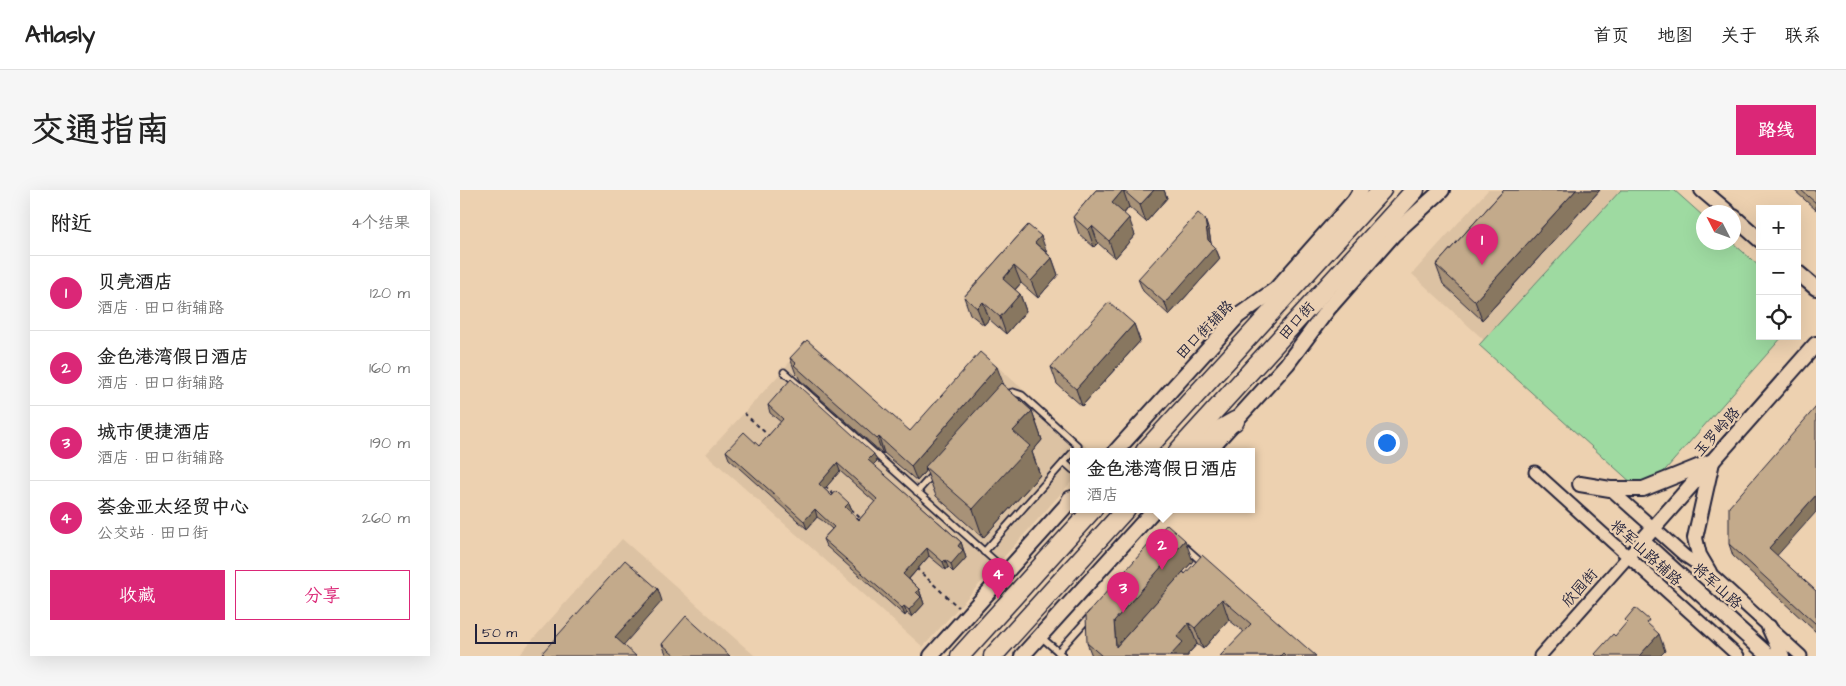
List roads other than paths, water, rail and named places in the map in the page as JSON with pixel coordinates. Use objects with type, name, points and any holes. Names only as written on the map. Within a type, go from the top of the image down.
[{"type":"main road","name":"田口街","points":[[1149,448],[1382,190]]},
{"type":"main road","name":"田口街","points":[[1183,448],[1415,190]]},
{"type":"main road","points":[[1186,448],[1235,421]]},
{"type":"main road","points":[[960,656],[1074,513]]},
{"type":"main road","points":[[993,656],[1122,513]]},
{"type":"street","name":"田口街辅路","points":[[1119,448],[1238,316],[1276,289],[1354,201],[1361,190]]},
{"type":"street","points":[[1211,448],[1287,364],[1328,309],[1394,234],[1442,190]]},
{"type":"street","points":[[1702,190],[1720,205]]},
{"type":"street","points":[[1741,223],[1756,236]]},
{"type":"street","points":[[1801,275],[1816,288]]},
{"type":"street","name":"玉罗岭路","points":[[1642,541],[1816,344]]},
{"type":"street","points":[[1580,484],[1610,489],[1643,489],[1713,461]]},
{"type":"street","points":[[1709,572],[1698,555],[1695,538],[1713,461]]},
{"type":"street","name":"将军山路辅路","points":[[1535,472],[1738,656]]},
{"type":"street","name":"将军山路辅路","points":[[1610,489],[1685,556],[1709,572],[1801,656]]},
{"type":"street","points":[[931,656],[1007,572],[1071,513]]},
{"type":"street","points":[[1022,656],[1152,513]]},
{"type":"street","name":"欣园街","points":[[1540,656],[1642,541]]},
{"type":"street","name":"将军山路","points":[[1642,541],[1769,656]]},
{"type":"street","points":[[1769,627],[1782,656]]},
{"type":"lane","points":[[784,372],[1007,572]]},
{"type":"lane","points":[[1004,395],[1013,392],[1022,395],[1078,446],[1076,448]]},
{"type":"lane","points":[[984,552],[1070,455]]},
{"type":"lane","points":[[1064,462],[1070,467]]},
{"type":"lane","points":[[917,492],[937,469]]},
{"type":"lane","points":[[1182,544],[1211,570]]},
{"type":"lane","points":[[1040,636],[1060,654],[1096,609]]},
{"type":"place","name":"贝壳酒店","points":[[1482,265]]},
{"type":"place","name":"金色港湾假日酒店","points":[[1162,570]]},
{"type":"place","name":"荟金亚太经贸中心","points":[[998,599]]},
{"type":"place","name":"城市便捷酒店","points":[[1123,613]]}]
